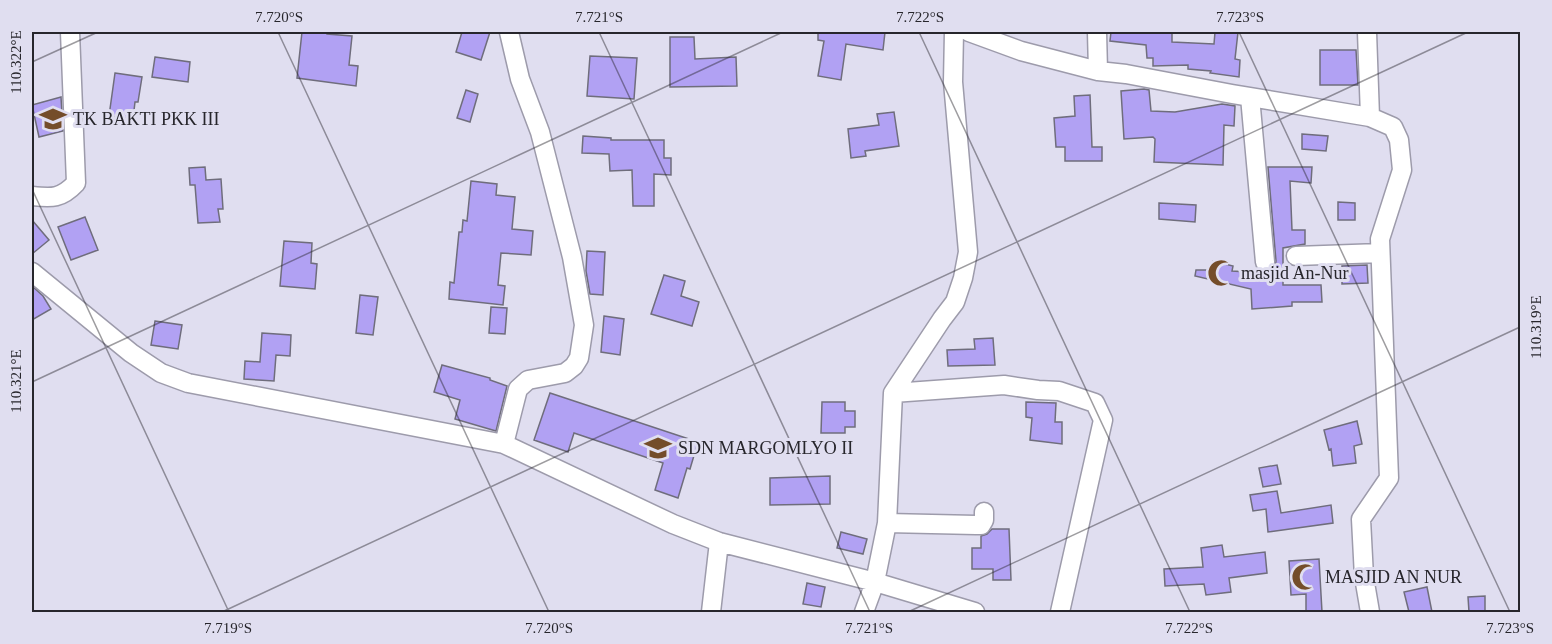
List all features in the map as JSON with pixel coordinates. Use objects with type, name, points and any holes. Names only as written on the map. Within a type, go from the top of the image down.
[{"type":"street","points":[[32,196],[51,198],[67,193],[76,183],[70,32]]},
{"type":"street","points":[[504,444],[518,388],[528,380],[565,373],[574,366],[579,358],[584,325],[572,257],[540,132],[520,79],[509,32]]},
{"type":"street","points":[[864,612],[875,582],[887,523],[893,393],[955,302],[968,252],[953,82],[954,32]]},
{"type":"street","points":[[969,32],[1021,51],[1098,71],[1370,117],[1394,127],[1399,140],[1402,170],[1380,239],[1389,478],[1360,519],[1364,577],[1371,612]]},
{"type":"street","points":[[1097,32],[1098,71]]},
{"type":"street","points":[[1367,32],[1370,117]]},
{"type":"street","points":[[1250,97],[1265,262]]},
{"type":"street","points":[[1296,256],[1380,253]]},
{"type":"street","points":[[32,272],[130,353],[161,373],[188,383],[504,444],[673,524],[719,542],[875,582],[975,612]]},
{"type":"street","points":[[893,393],[1004,385],[1059,391],[1095,403],[1102,420],[1060,612]]},
{"type":"street","points":[[887,523],[981,525],[984,512]]},
{"type":"street","points":[[711,612],[719,542]]},
{"type":"building","points":[[302,32],[327,32],[327,34],[352,36],[349,65],[358,66],[356,86],[297,78]]},
{"type":"building","points":[[462,32],[490,32],[481,60],[456,52]]},
{"type":"building","points":[[818,32],[885,32],[883,50],[846,44],[841,80],[818,76],[824,41],[818,40]]},
{"type":"building","points":[[1111,32],[1172,32],[1172,42],[1214,44],[1215,32],[1238,32],[1235,59],[1240,60],[1239,77],[1188,69],[1188,65],[1153,66],[1153,58],[1147,58],[1146,45],[1110,41]]},
{"type":"building","points":[[670,37],[694,37],[695,59],[736,57],[737,86],[670,87]]},
{"type":"building","points":[[1320,50],[1356,50],[1358,85],[1320,85]]},
{"type":"building","points":[[590,56],[637,58],[634,99],[587,96]]},
{"type":"building","points":[[155,57],[190,62],[188,82],[152,77]]},
{"type":"building","points":[[115,73],[142,77],[133,119],[109,116]]},
{"type":"building","points":[[466,90],[478,94],[470,122],[457,118]]},
{"type":"building","points":[[1149,90],[1151,111],[1175,112],[1222,104],[1235,106],[1234,126],[1224,125],[1223,165],[1154,162],[1155,139],[1153,137],[1124,139],[1121,91]]},
{"type":"building","points":[[1090,95],[1092,147],[1102,147],[1102,161],[1065,161],[1065,147],[1056,147],[1054,118],[1075,116],[1074,96]]},
{"type":"building","name":"TK BAKTI PKK III","points":[[61,97],[63,131],[39,137],[32,105]]},
{"type":"building","points":[[894,112],[899,146],[865,151],[866,156],[851,158],[848,129],[879,125],[877,114]]},
{"type":"building","points":[[1302,134],[1328,136],[1326,151],[1302,149]]},
{"type":"building","points":[[583,136],[611,138],[611,140],[664,140],[664,158],[671,158],[671,175],[654,174],[654,206],[633,206],[632,170],[610,171],[609,154],[582,153]]},
{"type":"building","points":[[205,167],[206,180],[221,179],[223,209],[218,209],[220,222],[198,223],[195,185],[190,185],[189,168]]},
{"type":"building","points":[[1268,167],[1312,167],[1311,183],[1290,181],[1292,230],[1305,230],[1305,244],[1283,248],[1283,285],[1321,285],[1322,302],[1292,302],[1292,306],[1252,309],[1251,289],[1195,276],[1196,270],[1211,270],[1213,261],[1233,266],[1232,271],[1265,273],[1275,267]]},
{"type":"building","points":[[471,181],[497,184],[496,195],[515,197],[512,229],[533,231],[531,255],[501,253],[498,285],[505,286],[503,305],[449,299],[450,282],[454,283],[459,232],[462,232],[463,220],[467,221]]},
{"type":"building","points":[[1338,202],[1355,203],[1355,220],[1338,220]]},
{"type":"building","points":[[1159,203],[1196,205],[1195,222],[1159,219]]},
{"type":"building","points":[[85,217],[98,250],[71,260],[58,227]]},
{"type":"building","points":[[32,220],[49,240],[32,254]]},
{"type":"building","points":[[284,241],[312,243],[311,263],[317,264],[315,289],[280,286]]},
{"type":"building","points":[[587,251],[605,252],[603,295],[590,294],[586,271]]},
{"type":"building","points":[[1367,265],[1368,283],[1342,284],[1342,266]]},
{"type":"building","points":[[664,275],[685,281],[681,296],[699,302],[692,326],[651,314]]},
{"type":"building","points":[[32,286],[43,296],[51,309],[32,320]]},
{"type":"building","points":[[360,295],[378,297],[373,335],[356,333]]},
{"type":"building","points":[[491,307],[507,308],[505,334],[489,333]]},
{"type":"building","points":[[604,316],[624,319],[620,355],[601,352]]},
{"type":"building","points":[[155,321],[182,325],[178,349],[151,345]]},
{"type":"building","points":[[262,333],[291,335],[290,356],[276,355],[274,381],[244,379],[245,361],[260,362]]},
{"type":"building","points":[[993,338],[995,365],[948,366],[947,350],[975,349],[974,339]]},
{"type":"building","points":[[442,365],[490,378],[490,380],[507,386],[496,431],[455,419],[460,400],[434,392]]},
{"type":"building","name":"SDN MARGOMLYO II","points":[[550,393],[698,442],[678,498],[655,490],[663,463],[574,433],[568,452],[534,440]]},
{"type":"building","points":[[822,402],[845,402],[845,411],[855,411],[855,427],[845,427],[845,433],[821,433]]},
{"type":"building","points":[[1026,402],[1056,403],[1055,422],[1062,422],[1062,444],[1030,440],[1032,418],[1026,417]]},
{"type":"building","points":[[1357,421],[1362,444],[1354,446],[1356,463],[1333,466],[1331,449],[1329,450],[1324,430]]},
{"type":"building","points":[[1277,465],[1281,484],[1263,487],[1259,468]]},
{"type":"building","points":[[830,476],[830,504],[770,505],[770,478]]},
{"type":"building","points":[[1277,491],[1281,513],[1331,505],[1333,523],[1268,532],[1266,509],[1253,511],[1250,495]]},
{"type":"building","points":[[992,529],[1009,529],[1011,580],[993,580],[993,569],[972,569],[972,548],[981,548],[981,536]]},
{"type":"building","points":[[841,532],[867,539],[863,554],[837,548]]},
{"type":"building","points":[[1222,545],[1224,557],[1265,552],[1267,573],[1229,578],[1231,592],[1206,595],[1204,584],[1165,586],[1164,569],[1203,567],[1201,548]]},
{"type":"building","name":"MASJID AN NUR","points":[[1319,559],[1322,612],[1306,612],[1306,594],[1291,595],[1289,561]]},
{"type":"building","points":[[807,583],[825,587],[821,607],[803,604]]},
{"type":"building","points":[[1427,587],[1432,612],[1409,612],[1404,592]]},
{"type":"building","points":[[1485,596],[1485,612],[1469,612],[1468,597]]},
{"type":"place","name":"TK BAKTI PKK III","points":[[53,119]]},
{"type":"place","name":"masjid An-Nur","points":[[1221,273]]},
{"type":"place","name":"SDN MARGOMLYO II","points":[[658,448]]},
{"type":"place","name":"MASJID AN NUR","points":[[1305,577]]}]
